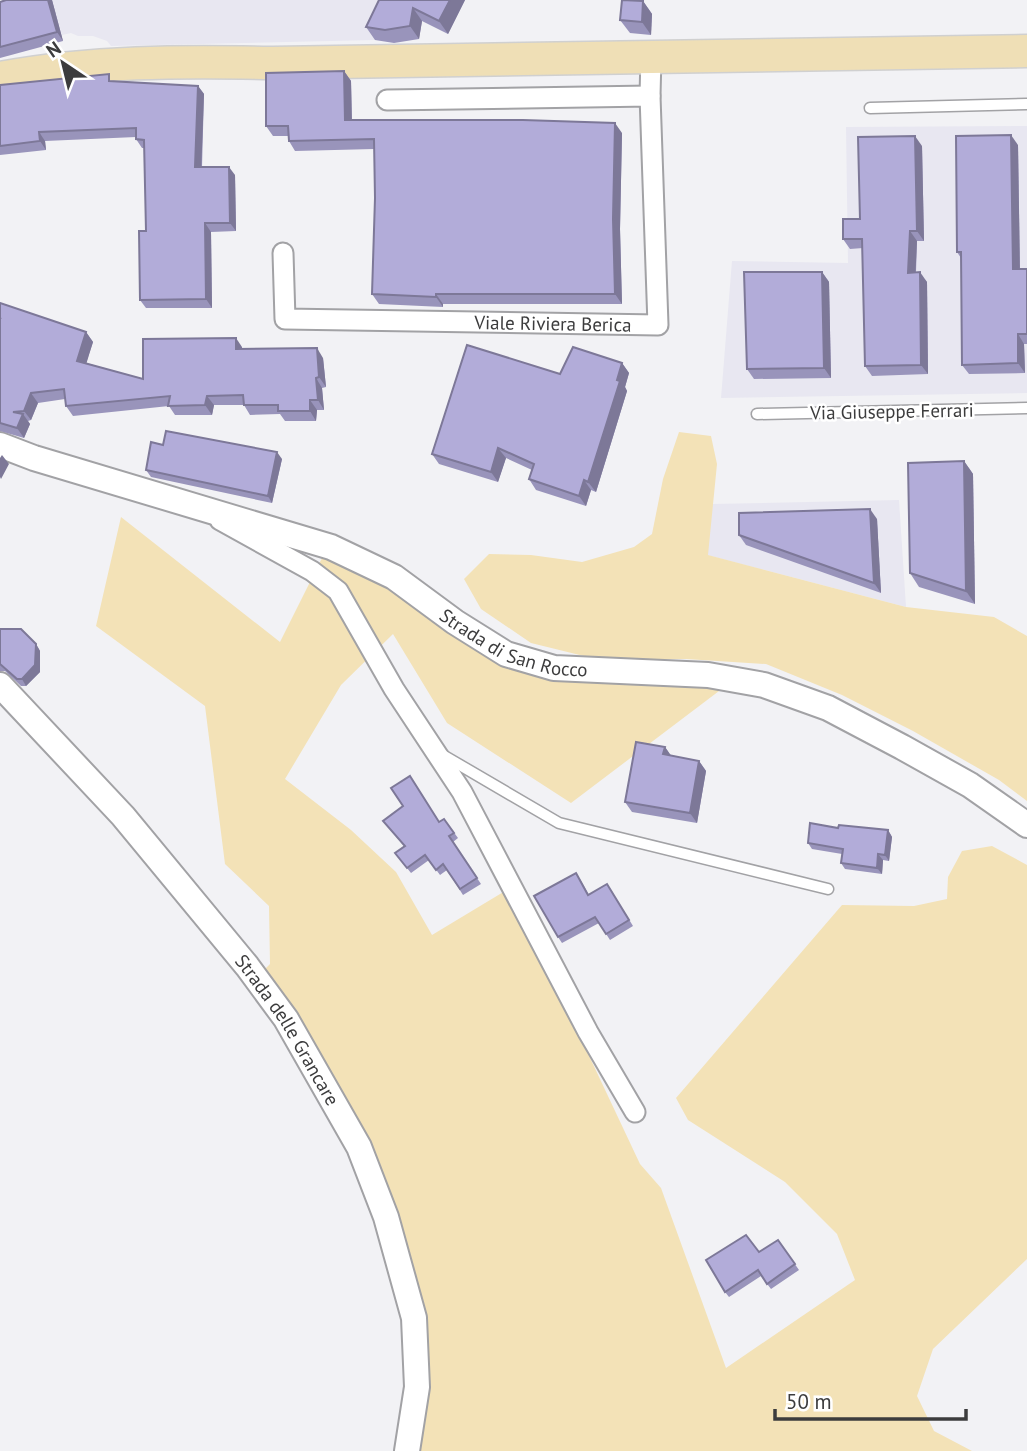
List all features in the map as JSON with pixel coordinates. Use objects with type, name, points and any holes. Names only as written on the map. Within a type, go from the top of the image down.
[{"type":"main road","points":[[0,78],[50,69],[110,63],[1027,51]]},
{"type":"street","name":"Viale Riviera Berica","points":[[283,253],[285,319],[658,325],[651,56]]},
{"type":"street","points":[[387,100],[650,96]]},
{"type":"street","name":"Strada di San Rocco","points":[[0,445],[331,547],[394,577],[455,622],[506,654],[554,668],[708,675],[764,684],[828,708],[971,785],[1027,825]]},
{"type":"street","points":[[195,506],[259,544],[312,571],[338,591],[394,689],[463,792],[588,1032],[635,1112]]},
{"type":"street","name":"Strada delle Grancare","points":[[0,685],[123,816],[247,966],[286,1019],[359,1147],[386,1217],[414,1318],[417,1387],[407,1451]]},
{"type":"lane","points":[[870,108],[1027,104]]},
{"type":"lane","name":"Via Giuseppe Ferrari","points":[[757,414],[1027,408]]},
{"type":"lane","points":[[435,750],[559,822],[828,889]]},
{"type":"shaded area","points":[[52,0],[395,0],[375,40],[111,46],[107,41],[93,36],[71,33],[62,35]]},
{"type":"shaded area","points":[[1027,126],[1027,393],[721,398],[732,261],[848,263],[846,127]]},
{"type":"shaded area","points":[[679,432],[711,436],[717,464],[708,555],[906,607],[994,617],[1027,636],[1027,801],[999,780],[913,731],[842,695],[766,664],[686,659],[600,660],[531,643],[481,609],[464,579],[489,554],[531,555],[582,562],[634,547],[652,534],[663,479]]},
{"type":"shaded area","points":[[899,500],[906,607],[707,555],[712,504]]},
{"type":"shaded area","points":[[121,517],[280,642],[322,558],[394,586],[547,680],[723,688],[571,803],[447,723],[393,634],[341,685],[285,779],[351,830],[396,872],[432,935],[510,888],[640,1164],[661,1188],[726,1368],[855,1280],[837,1234],[785,1182],[688,1120],[676,1098],[842,905],[914,906],[947,899],[948,877],[962,851],[992,846],[1027,865],[1027,1259],[933,1349],[917,1396],[934,1431],[972,1451],[412,1451],[418,1416],[385,1212],[257,977],[270,964],[269,906],[225,864],[205,706],[96,626]]},
{"type":"building","points":[[48,0],[57,32],[0,47],[0,2]]},
{"type":"building","points":[[379,0],[450,0],[439,21],[413,8],[410,26],[385,30],[366,27]]},
{"type":"building","points":[[622,0],[643,1],[642,22],[620,20]]},
{"type":"building","points":[[344,71],[345,120],[615,123],[615,294],[436,294],[436,297],[372,294],[374,139],[289,141],[288,126],[266,126],[266,73]]},
{"type":"building","points":[[109,74],[109,81],[198,86],[195,167],[229,167],[230,223],[205,223],[206,299],[140,300],[139,231],[146,231],[144,140],[136,139],[136,128],[39,132],[40,141],[0,146],[0,85]]},
{"type":"building","points":[[1011,135],[1013,269],[1027,269],[1027,334],[1018,334],[1018,363],[962,365],[956,136]]},
{"type":"building","points":[[915,136],[917,231],[910,231],[908,273],[920,272],[921,365],[865,366],[862,239],[843,239],[843,219],[860,219],[858,137]]},
{"type":"building","points":[[744,272],[822,272],[824,368],[747,369]]},
{"type":"building","points":[[0,303],[86,332],[77,361],[143,379],[143,339],[236,338],[236,349],[317,348],[318,400],[310,400],[310,411],[278,411],[278,405],[244,405],[243,395],[207,396],[205,405],[168,406],[170,396],[66,406],[64,389],[31,393],[24,411],[13,412],[23,414],[17,428],[0,423]]},
{"type":"building","points":[[467,345],[560,374],[573,347],[622,363],[617,380],[620,381],[588,482],[584,480],[579,496],[529,479],[534,464],[498,448],[491,472],[432,454]]},
{"type":"building","points":[[166,431],[277,452],[268,496],[146,470],[151,442],[163,445]]},
{"type":"building","points":[[964,461],[966,591],[910,573],[908,463]]},
{"type":"building","points":[[870,509],[874,583],[739,535],[739,513]]},
{"type":"building","points":[[0,629],[21,629],[36,644],[35,665],[22,679],[17,679],[0,664]]},
{"type":"building","points":[[636,742],[665,747],[663,754],[699,761],[690,813],[625,802]]},
{"type":"building","points":[[410,776],[439,822],[444,819],[454,833],[449,836],[477,878],[460,889],[443,864],[436,870],[425,855],[407,868],[395,853],[405,846],[383,821],[403,806],[391,788]]},
{"type":"building","points":[[810,823],[838,828],[839,825],[888,830],[885,855],[878,854],[877,868],[841,863],[843,849],[808,843]]},
{"type":"building","points":[[576,873],[588,895],[607,884],[629,920],[606,934],[595,917],[558,937],[534,896]]},
{"type":"building","points":[[746,1235],[759,1252],[778,1240],[795,1264],[767,1284],[758,1270],[725,1292],[706,1260]]}]
